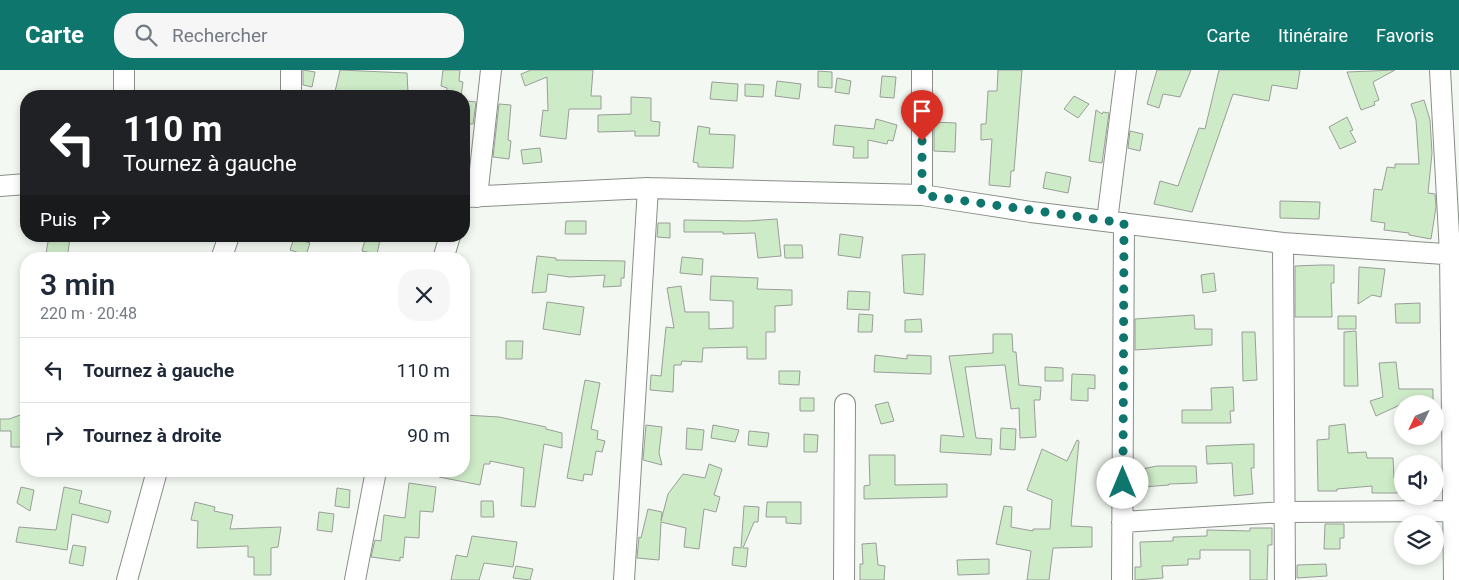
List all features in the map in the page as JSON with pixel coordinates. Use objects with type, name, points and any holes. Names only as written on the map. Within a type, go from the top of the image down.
[{"type":"street","points":[[124,70],[124,90]]},
{"type":"street","points":[[291,70],[291,90]]},
{"type":"street","points":[[491,70],[470,197],[648,188],[922,195],[1284,243],[1455,254]]},
{"type":"street","points":[[922,70],[922,195]]},
{"type":"street","points":[[1122,580],[1116,222],[1126,70]]},
{"type":"street","points":[[1440,70],[1455,254],[1452,511],[1454,580]]},
{"type":"street","points":[[0,186],[20,184]]},
{"type":"street","points":[[624,580],[648,188]]},
{"type":"street","points":[[1284,243],[1285,580]]},
{"type":"street","points":[[844,580],[846,404]]},
{"type":"street","points":[[127,580],[155,477]]},
{"type":"street","points":[[355,580],[375,477]]},
{"type":"street","points":[[1122,522],[1286,512],[1452,511]]},
{"type":"building","points":[[303,70],[315,72],[312,87],[303,85]]},
{"type":"building","points":[[340,70],[407,73],[408,90],[335,90]]},
{"type":"building","points":[[443,70],[460,70],[459,81],[463,82],[462,90],[447,90],[447,88],[441,86]]},
{"type":"building","points":[[531,70],[593,70],[591,96],[601,96],[601,109],[569,109],[566,139],[540,136],[543,110],[548,111],[547,77],[525,86],[521,74]]},
{"type":"building","points":[[998,70],[1022,70],[1014,171],[1011,171],[1010,187],[989,185],[992,139],[981,140],[981,124],[986,124],[988,91],[997,91]]},
{"type":"building","points":[[1157,70],[1191,70],[1180,97],[1163,94],[1159,108],[1147,104]]},
{"type":"building","points":[[1219,70],[1300,70],[1297,89],[1272,85],[1269,101],[1233,94],[1192,212],[1154,204],[1160,181],[1178,186],[1199,128],[1205,129]]},
{"type":"building","points":[[1395,70],[1373,82],[1379,100],[1374,102],[1375,105],[1361,110],[1347,72]]},
{"type":"building","points":[[818,71],[832,72],[832,88],[818,87]]},
{"type":"building","points":[[882,76],[896,77],[894,98],[880,97]]},
{"type":"building","points":[[837,78],[851,81],[849,94],[835,92]]},
{"type":"building","points":[[777,81],[801,84],[799,99],[775,96]]},
{"type":"building","points":[[712,82],[738,84],[737,101],[710,99]]},
{"type":"building","points":[[745,84],[764,85],[763,97],[745,96]]},
{"type":"building","points":[[1074,96],[1089,104],[1078,118],[1064,109]]},
{"type":"building","points":[[631,97],[651,98],[651,121],[660,122],[659,136],[635,136],[635,131],[598,132],[598,115],[631,114]]},
{"type":"building","points":[[1424,100],[1430,120],[1432,153],[1428,193],[1435,194],[1436,207],[1431,239],[1409,235],[1409,233],[1384,230],[1385,223],[1371,221],[1374,189],[1382,190],[1387,167],[1395,168],[1395,164],[1419,164],[1416,120],[1411,104]]},
{"type":"building","points":[[470,101],[476,102],[473,124],[470,124]]},
{"type":"building","points":[[499,104],[511,105],[508,140],[511,141],[509,159],[493,157]]},
{"type":"building","points":[[1096,110],[1102,114],[1103,112],[1109,113],[1102,163],[1089,161]]},
{"type":"building","points":[[1347,117],[1353,130],[1350,131],[1356,142],[1340,149],[1329,127]]},
{"type":"building","points":[[876,119],[897,125],[893,141],[888,140],[887,144],[868,140],[868,158],[853,158],[854,147],[833,145],[835,125],[874,129]]},
{"type":"building","points":[[934,122],[956,123],[955,152],[934,151]]},
{"type":"building","points":[[698,126],[710,128],[709,134],[735,135],[733,168],[698,167],[698,163],[693,162]]},
{"type":"building","points":[[1130,131],[1143,134],[1140,151],[1128,148]]},
{"type":"building","points":[[540,148],[542,162],[523,164],[521,150]]},
{"type":"building","points":[[1046,172],[1071,177],[1068,193],[1043,188]]},
{"type":"building","points":[[1280,201],[1320,202],[1319,219],[1280,218]]},
{"type":"building","points":[[777,219],[781,256],[758,258],[755,233],[684,232],[684,220],[747,221]]},
{"type":"building","points":[[566,221],[586,221],[586,234],[565,234]]},
{"type":"building","points":[[658,223],[670,223],[670,238],[657,237]]},
{"type":"building","points":[[840,234],[863,237],[860,258],[838,255]]},
{"type":"building","points":[[48,242],[69,242],[68,252],[46,252]]},
{"type":"building","points":[[293,242],[310,243],[307,252],[290,250]]},
{"type":"building","points":[[364,242],[380,242],[377,252],[362,251]]},
{"type":"building","points":[[784,245],[802,245],[803,258],[785,258]]},
{"type":"building","points":[[925,254],[923,295],[904,293],[902,255]]},
{"type":"building","points":[[537,256],[556,258],[556,260],[625,261],[624,278],[621,278],[621,286],[603,287],[605,275],[570,277],[548,274],[546,292],[532,293]]},
{"type":"building","points":[[682,257],[703,259],[702,275],[680,273]]},
{"type":"building","points":[[1334,265],[1334,283],[1331,283],[1332,317],[1295,317],[1295,266]]},
{"type":"building","points":[[1359,267],[1385,269],[1381,297],[1372,295],[1358,304]]},
{"type":"building","points":[[1214,273],[1216,291],[1203,293],[1201,275]]},
{"type":"building","points":[[711,276],[758,278],[757,289],[792,290],[792,305],[775,306],[775,332],[766,332],[766,359],[747,359],[747,347],[703,348],[702,362],[682,361],[681,365],[674,365],[673,392],[650,390],[651,375],[661,376],[666,327],[674,328],[667,288],[681,286],[685,312],[709,312],[709,329],[733,328],[733,301],[710,300]]},
{"type":"building","points":[[848,291],[870,292],[869,310],[847,309]]},
{"type":"building","points":[[547,302],[584,307],[580,335],[543,329]]},
{"type":"building","points":[[1420,303],[1420,323],[1396,323],[1395,304]]},
{"type":"building","points":[[859,314],[873,315],[872,332],[858,332]]},
{"type":"building","points":[[1194,315],[1195,329],[1212,329],[1212,345],[1135,350],[1135,319]]},
{"type":"building","points":[[1338,316],[1356,316],[1356,329],[1338,329]]},
{"type":"building","points":[[921,319],[922,332],[905,332],[905,320]]},
{"type":"building","points":[[1356,331],[1358,386],[1344,386],[1344,332]]},
{"type":"building","points":[[1242,332],[1255,332],[1257,380],[1243,381]]},
{"type":"building","points":[[993,334],[1012,334],[1013,352],[1016,352],[1019,385],[1041,387],[1040,400],[1034,400],[1036,437],[1020,438],[1019,408],[1011,409],[1005,365],[965,367],[976,438],[992,439],[991,455],[940,452],[941,435],[964,437],[949,356],[993,353]]},
{"type":"building","points":[[506,341],[523,341],[522,359],[506,359]]},
{"type":"building","points":[[875,355],[907,359],[907,355],[931,356],[931,374],[874,372]]},
{"type":"building","points":[[1396,362],[1399,389],[1433,389],[1433,395],[1394,395],[1394,408],[1376,416],[1370,401],[1383,397],[1379,363]]},
{"type":"building","points":[[1045,367],[1063,368],[1063,381],[1045,381]]},
{"type":"building","points":[[779,371],[800,371],[799,385],[779,384]]},
{"type":"building","points":[[1072,374],[1095,375],[1095,389],[1088,388],[1088,401],[1071,400]]},
{"type":"building","points":[[585,380],[600,383],[591,429],[598,431],[597,439],[605,441],[602,452],[596,451],[592,475],[584,474],[583,481],[567,478]]},
{"type":"building","points":[[1233,387],[1234,411],[1230,411],[1231,423],[1182,423],[1182,410],[1212,410],[1211,388]]},
{"type":"building","points":[[800,398],[814,398],[814,411],[800,411]]},
{"type":"building","points":[[888,402],[894,421],[881,424],[875,405]]},
{"type":"building","points":[[20,415],[20,447],[11,447],[11,431],[0,431],[0,419],[9,419]]},
{"type":"building","points":[[470,415],[499,417],[546,427],[546,429],[562,433],[562,448],[544,444],[535,507],[521,506],[524,468],[490,461],[490,464],[484,464],[480,485],[439,477],[470,477]]},
{"type":"building","points":[[1345,424],[1348,453],[1366,452],[1367,458],[1393,458],[1394,493],[1372,493],[1372,486],[1337,489],[1337,491],[1318,491],[1317,440],[1329,439],[1329,426]]},
{"type":"building","points":[[646,425],[662,427],[659,453],[662,465],[643,460]]},
{"type":"building","points":[[713,425],[739,430],[735,442],[711,438]]},
{"type":"building","points":[[687,428],[704,430],[702,450],[686,449]]},
{"type":"building","points":[[1001,428],[1016,429],[1015,450],[1000,449]]},
{"type":"building","points":[[749,431],[769,433],[767,447],[748,445]]},
{"type":"building","points":[[804,434],[818,435],[817,452],[804,452]]},
{"type":"building","points":[[1077,440],[1079,441],[1071,526],[1092,527],[1092,547],[1053,548],[1049,580],[1027,580],[1031,551],[996,544],[1004,506],[1012,507],[1011,527],[1033,531],[1033,529],[1050,529],[1052,500],[1027,490],[1042,449],[1067,461]]},
{"type":"building","points":[[1254,444],[1254,468],[1251,468],[1253,494],[1234,496],[1232,463],[1207,464],[1206,446]]},
{"type":"building","points":[[869,455],[895,455],[895,485],[947,484],[947,497],[864,499],[864,486],[870,485]]},
{"type":"building","points":[[709,464],[722,469],[714,495],[720,497],[716,512],[704,509],[699,549],[684,547],[686,528],[661,522],[659,560],[637,558],[639,537],[641,538],[648,509],[662,512],[661,521],[668,494],[683,474],[705,478]]},
{"type":"building","points":[[1157,466],[1196,466],[1197,483],[1143,487],[1142,469]]},
{"type":"building","points":[[409,483],[436,487],[433,512],[420,511],[419,538],[405,537],[403,558],[400,557],[400,561],[371,557],[375,540],[381,541],[384,515],[405,518]]},
{"type":"building","points":[[21,487],[34,490],[30,511],[17,503]]},
{"type":"building","points":[[64,487],[82,491],[79,503],[111,511],[108,523],[72,514],[67,550],[16,542],[19,527],[56,530]]},
{"type":"building","points":[[337,488],[350,490],[349,508],[335,506]]},
{"type":"building","points":[[481,501],[493,501],[494,517],[481,517]]},
{"type":"building","points":[[195,502],[215,507],[214,511],[233,515],[230,529],[281,527],[278,547],[271,548],[271,575],[254,575],[254,557],[248,557],[248,546],[197,548],[198,521],[191,520]]},
{"type":"building","points":[[767,502],[801,502],[801,524],[786,523],[786,517],[766,517]]},
{"type":"building","points":[[744,506],[759,507],[758,522],[754,522],[743,548],[748,548],[746,567],[732,565],[734,547],[741,548]]},
{"type":"building","points":[[319,512],[334,514],[332,532],[317,530]]},
{"type":"building","points":[[1325,524],[1344,524],[1344,538],[1340,538],[1340,549],[1324,549]]},
{"type":"building","points":[[1250,528],[1272,528],[1272,545],[1268,545],[1267,580],[1250,580],[1250,550],[1200,550],[1200,559],[1188,559],[1188,565],[1162,566],[1163,578],[1135,580],[1135,567],[1141,567],[1140,542],[1173,541],[1173,537],[1207,536],[1207,530],[1250,531]]},
{"type":"building","points":[[472,536],[517,542],[513,567],[484,563],[479,580],[451,580],[456,555],[467,557]]},
{"type":"building","points":[[876,543],[878,565],[885,566],[884,580],[860,580],[860,564],[863,564],[862,544]]},
{"type":"building","points":[[73,545],[86,547],[83,566],[69,563]]},
{"type":"building","points":[[989,559],[989,574],[958,575],[957,560]]},
{"type":"building","points":[[1326,564],[1327,576],[1297,578],[1297,565]]},
{"type":"building","points":[[516,566],[533,569],[530,580],[513,578]]},
{"type":"route","points":[[922,141],[922,195],[1031,212],[1124,223],[1123,483]]}]
